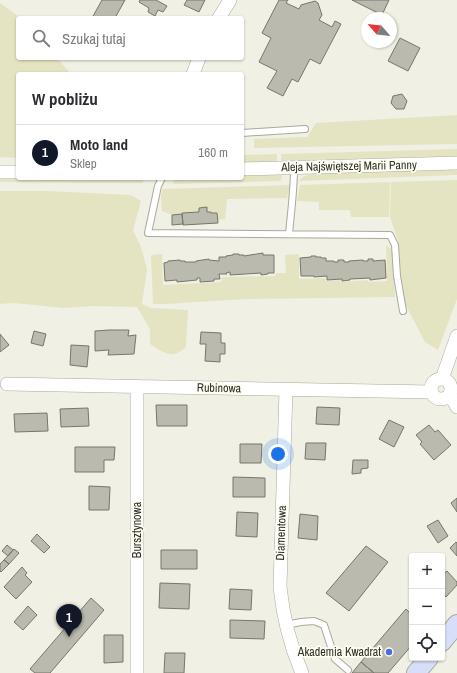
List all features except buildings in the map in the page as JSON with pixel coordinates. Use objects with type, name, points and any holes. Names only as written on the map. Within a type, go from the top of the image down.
[{"type":"street","points":[[219,16],[230,0]]},
{"type":"street","points":[[194,72],[198,60]]},
{"type":"street","name":"Aleja Najświętszej Marii Panny","points":[[244,169],[457,163]]},
{"type":"street","points":[[0,172],[16,172]]},
{"type":"street","points":[[442,379],[457,336]]},
{"type":"street","points":[[432,392],[432,386],[436,380],[442,379],[448,381],[452,389],[450,395],[457,406]]},
{"type":"street","name":"Rubinowa","points":[[7,384],[432,392],[436,397],[442,399],[450,395]]},
{"type":"street","name":"Bursztynowa","points":[[137,386],[137,673]]},
{"type":"street","name":"Diamentowa","points":[[286,390],[280,580],[286,626],[302,673]]},
{"type":"street","points":[[445,638],[457,624]]},
{"type":"street","points":[[416,673],[426,661]]},
{"type":"lane","points":[[244,133],[306,129]]},
{"type":"lane","points":[[289,234],[294,167]]},
{"type":"lane","points":[[161,180],[158,186],[148,233],[390,235],[394,245],[397,276],[403,311]]},
{"type":"lane","points":[[286,626],[300,622],[314,621],[324,625],[335,659],[348,670]]},
{"type":"green space","points":[[0,3],[18,16],[16,16],[16,60],[59,60],[69,72],[16,72],[16,158],[0,157]]},
{"type":"green space","points":[[457,115],[457,144],[254,148],[254,139],[307,137],[316,123]]},
{"type":"green space","points":[[457,149],[457,156],[281,161],[281,154]]},
{"type":"green space","points":[[277,154],[277,162],[244,163],[244,155]]},
{"type":"green space","points":[[457,169],[457,175],[299,181],[305,176],[312,174]]},
{"type":"green space","points":[[282,175],[281,181],[173,184],[174,180],[244,180],[244,176]]},
{"type":"green space","points":[[0,177],[16,178],[16,180],[143,180],[143,183],[0,182]]},
{"type":"green space","points":[[457,180],[457,299],[438,350],[425,342],[403,300],[398,241],[390,217],[391,182]]},
{"type":"green space","points":[[390,182],[389,217],[351,217],[350,210],[319,210],[319,202],[297,201],[300,185]]},
{"type":"green space","points":[[290,185],[287,198],[227,199],[225,219],[218,220],[217,213],[207,212],[207,207],[199,208],[199,212],[172,215],[162,211],[161,195],[163,189]]},
{"type":"green space","points":[[0,191],[48,191],[131,195],[141,201],[133,230],[141,247],[147,269],[142,304],[151,308],[188,310],[186,347],[176,353],[168,354],[150,344],[150,329],[137,307],[92,306],[63,308],[14,303],[0,304]]},
{"type":"green space","points":[[386,245],[393,251],[395,297],[247,299],[153,304],[151,255],[162,254],[163,285],[221,282],[222,277],[275,276],[276,273],[286,273],[285,255],[299,254],[299,279],[325,278],[326,281],[341,280],[341,282],[368,280],[368,282],[387,281]]},
{"type":"place","name":"Moto land","points":[[69,637]]},
{"type":"place","name":"Akademia Kwadrat","points":[[389,652]]}]
